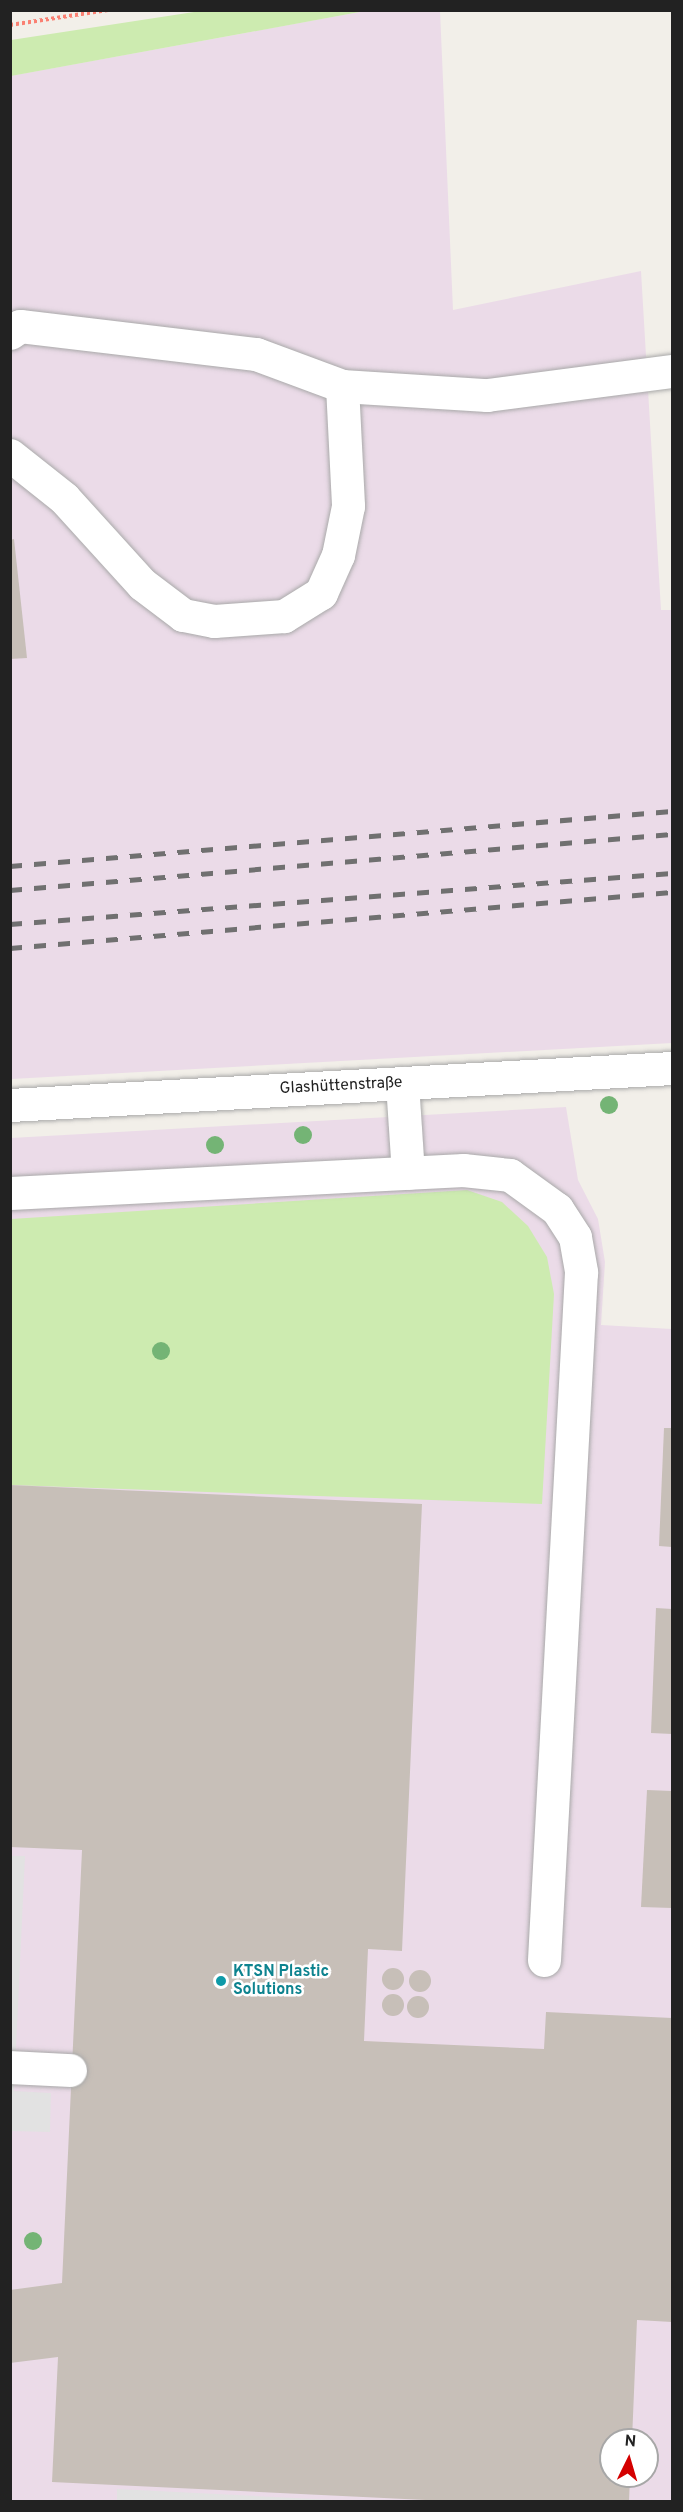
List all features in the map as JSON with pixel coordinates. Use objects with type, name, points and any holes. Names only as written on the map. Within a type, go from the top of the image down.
[{"type":"street","points":[[10,333],[20,326],[256,354],[342,386],[487,395],[672,371]]},
{"type":"street","points":[[10,454],[64,498],[142,584],[183,615],[214,621],[284,616],[321,593],[338,555],[348,506],[342,386]]},
{"type":"street","name":"Glashüttenstraße","points":[[10,1105],[672,1068]]},
{"type":"street","points":[[402,1083],[408,1173]]},
{"type":"street","points":[[10,1193],[463,1170],[510,1175],[557,1209],[574,1237],[581,1272],[544,1960]]},
{"type":"street","points":[[10,2067],[70,2070]]},
{"type":"path","points":[[10,25],[108,10]]},
{"type":"shaded area","points":[[365,11],[440,11],[453,310],[641,271],[661,610],[672,610],[672,1043],[11,1079],[10,76]]},
{"type":"shaded area","points":[[566,1107],[578,1180],[598,1219],[605,1262],[601,1325],[672,1329],[672,2501],[11,2502],[11,1138]]},
{"type":"shaded area","points":[[11,1856],[25,1856],[14,2091],[51,2093],[50,2132],[11,2131]]},
{"type":"shaded area","points":[[117,2489],[354,2501],[117,2501]]},
{"type":"green space","points":[[207,10],[365,11],[11,76],[11,40]]},
{"type":"green space","points":[[467,1190],[502,1202],[528,1226],[547,1257],[554,1294],[542,1504],[11,1485],[11,1219]]},
{"type":"building","points":[[14,539],[27,658],[10,659],[10,540]]},
{"type":"building","points":[[664,1428],[672,1428],[672,1547],[659,1546]]},
{"type":"building","name":"KTSN Plastic Solutions","points":[[10,1485],[422,1504],[402,1951],[368,1949],[364,2041],[544,2049],[546,2012],[672,2018],[672,2322],[637,2320],[632,2428],[599,2428],[599,2488],[630,2488],[629,2502],[467,2502],[52,2482],[58,2357],[10,2363],[10,2290],[62,2283],[82,1850],[10,1847]]},
{"type":"building","points":[[656,1608],[672,1609],[672,1734],[651,1733]]},
{"type":"building","points":[[647,1790],[672,1791],[672,1908],[641,1907]]},
{"type":"building","points":[[393,1968],[401,1971],[404,1979],[401,1987],[393,1990],[385,1987],[382,1979],[385,1971]]},
{"type":"building","points":[[420,1970],[428,1973],[431,1981],[428,1989],[420,1992],[412,1989],[409,1981],[412,1973]]},
{"type":"building","points":[[393,1994],[401,1997],[404,2005],[401,2013],[393,2016],[385,2013],[382,2005],[385,1997]]},
{"type":"building","points":[[418,1996],[426,1999],[429,2007],[426,2015],[418,2018],[410,2015],[407,2007],[410,1999]]},
{"type":"railway","points":[[10,866],[672,811]]},
{"type":"railway","points":[[10,890],[672,834]]},
{"type":"railway","points":[[10,924],[672,873]]},
{"type":"railway","points":[[10,948],[672,892]]},
{"type":"place","name":"KTSN Plastic Solutions","points":[[221,1981]]}]
